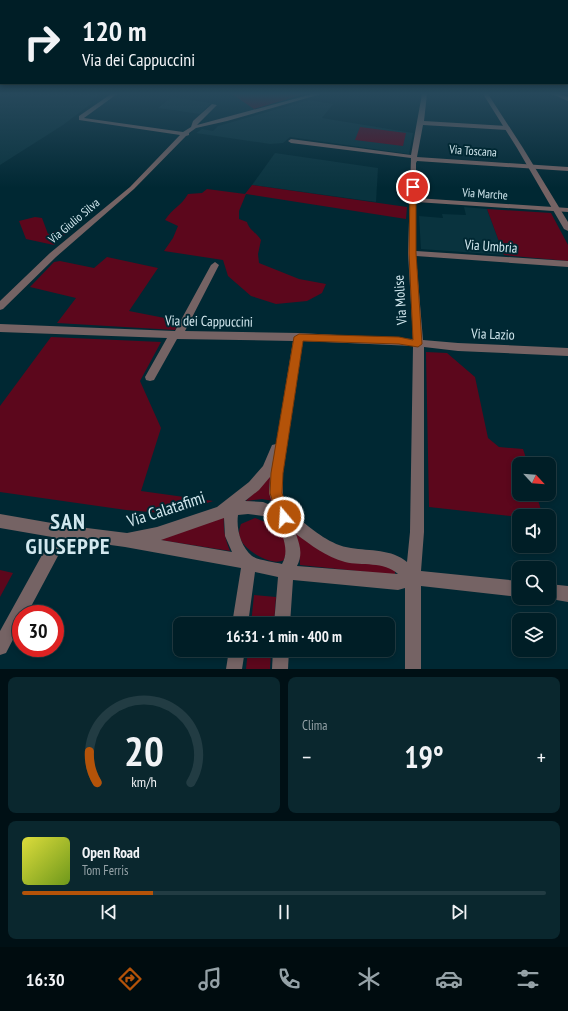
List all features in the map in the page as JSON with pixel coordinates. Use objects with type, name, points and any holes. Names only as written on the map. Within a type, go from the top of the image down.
[{"type":"street","points":[[125,125],[186,134]]},
{"type":"street","name":"Via Giulio Silva","points":[[0,307],[53,255],[125,194],[186,134],[196,128],[193,125]]},
{"type":"street","points":[[196,128],[205,125]]},
{"type":"street","name":"Via Molise","points":[[413,669],[413,578],[417,532],[419,352],[412,253],[414,158],[421,125]]},
{"type":"street","points":[[459,125],[506,128]]},
{"type":"street","points":[[504,125],[531,166],[568,229]]},
{"type":"street","name":"Via Toscana","points":[[291,141],[414,158],[568,169]]},
{"type":"street","name":"Via Marche","points":[[413,200],[568,210]]},
{"type":"street","name":"Via Umbria","points":[[412,253],[568,264]]},
{"type":"street","points":[[150,377],[176,335],[215,265]]},
{"type":"street","name":"Via dei Cappuccini","points":[[0,328],[176,335],[299,337],[399,341],[418,344]]},
{"type":"street","points":[[283,617],[286,572],[293,559],[294,550],[276,493],[277,473],[282,434],[299,337]]},
{"type":"street","name":"Via Lazio","points":[[418,344],[568,352]]},
{"type":"street","points":[[241,617],[249,564],[238,550],[231,534],[230,507],[254,486],[268,470],[282,434]]},
{"type":"street","name":"Via Calatafimi","points":[[118,540],[161,534],[230,507],[262,509],[284,517],[327,548],[350,556],[391,562],[399,565],[413,578]]},
{"type":"street","name":"Via Calatafimi","points":[[0,521],[228,558],[286,572],[398,582],[413,578],[512,588]]},
{"type":"street","points":[[0,647],[63,532]]},
{"type":"street","points":[[556,593],[568,594]]},
{"type":"street","points":[[234,669],[236,657]]},
{"type":"street","points":[[280,669],[281,657]]},
{"type":"shaded area","points":[[0,125],[63,125],[0,165]]},
{"type":"shaded area","points":[[366,125],[413,133],[409,154],[290,137],[283,143],[270,144],[196,133],[202,129],[213,131],[218,126]]},
{"type":"shaded area","points":[[360,127],[406,133],[403,146],[355,140]]},
{"type":"shaded area","points":[[275,153],[378,168],[376,202],[252,185]]},
{"type":"shaded area","points":[[252,185],[407,207],[406,219],[246,194],[239,211],[239,219],[247,222],[249,227],[261,240],[258,254],[259,263],[299,279],[326,284],[322,293],[307,301],[276,304],[251,296],[228,276],[223,260],[164,251],[173,238],[178,226],[165,220],[188,194],[202,193],[207,189],[245,194]]},
{"type":"shaded area","points":[[464,207],[487,209],[504,255],[421,249],[419,216],[443,218],[442,214],[466,215]]},
{"type":"shaded area","points":[[487,209],[551,213],[568,245],[568,261],[504,255]]},
{"type":"shaded area","points":[[35,217],[42,218],[48,234],[64,228],[70,230],[54,245],[26,239],[19,221]]},
{"type":"shaded area","points":[[107,257],[158,268],[129,311],[180,321],[175,330],[57,323],[76,298],[30,287],[54,262],[60,261],[94,268]]},
{"type":"shaded area","points":[[51,337],[161,342],[140,381],[161,428],[141,491],[213,501],[174,514],[126,510],[0,492],[0,406]]},
{"type":"shaded area","points":[[426,352],[447,353],[475,377],[488,438],[499,447],[523,449],[526,457],[512,457],[512,501],[538,501],[541,509],[512,509],[512,516],[429,507]]},
{"type":"shaded area","points":[[272,474],[269,488],[273,501],[262,499],[246,501]]},
{"type":"shaded area","points":[[224,516],[225,534],[230,551],[160,540]]},
{"type":"shaded area","points":[[255,518],[274,527],[286,539],[287,550],[284,560],[279,562],[266,560],[248,549],[241,540],[239,530],[241,524]]},
{"type":"shaded area","points":[[297,533],[395,569],[395,575],[300,565]]},
{"type":"shaded area","points":[[0,570],[13,573],[0,597]]},
{"type":"shaded area","points":[[254,595],[276,597],[275,617],[252,617]]},
{"type":"shaded area","points":[[247,657],[271,657],[270,669],[246,669]]},
{"type":"district","name":"SAN GIUSEPPE","points":[[68,534]]},
{"type":"route","points":[[284,517],[276,493],[277,473],[282,434],[299,337],[399,341],[418,344],[412,253],[413,187]]}]
